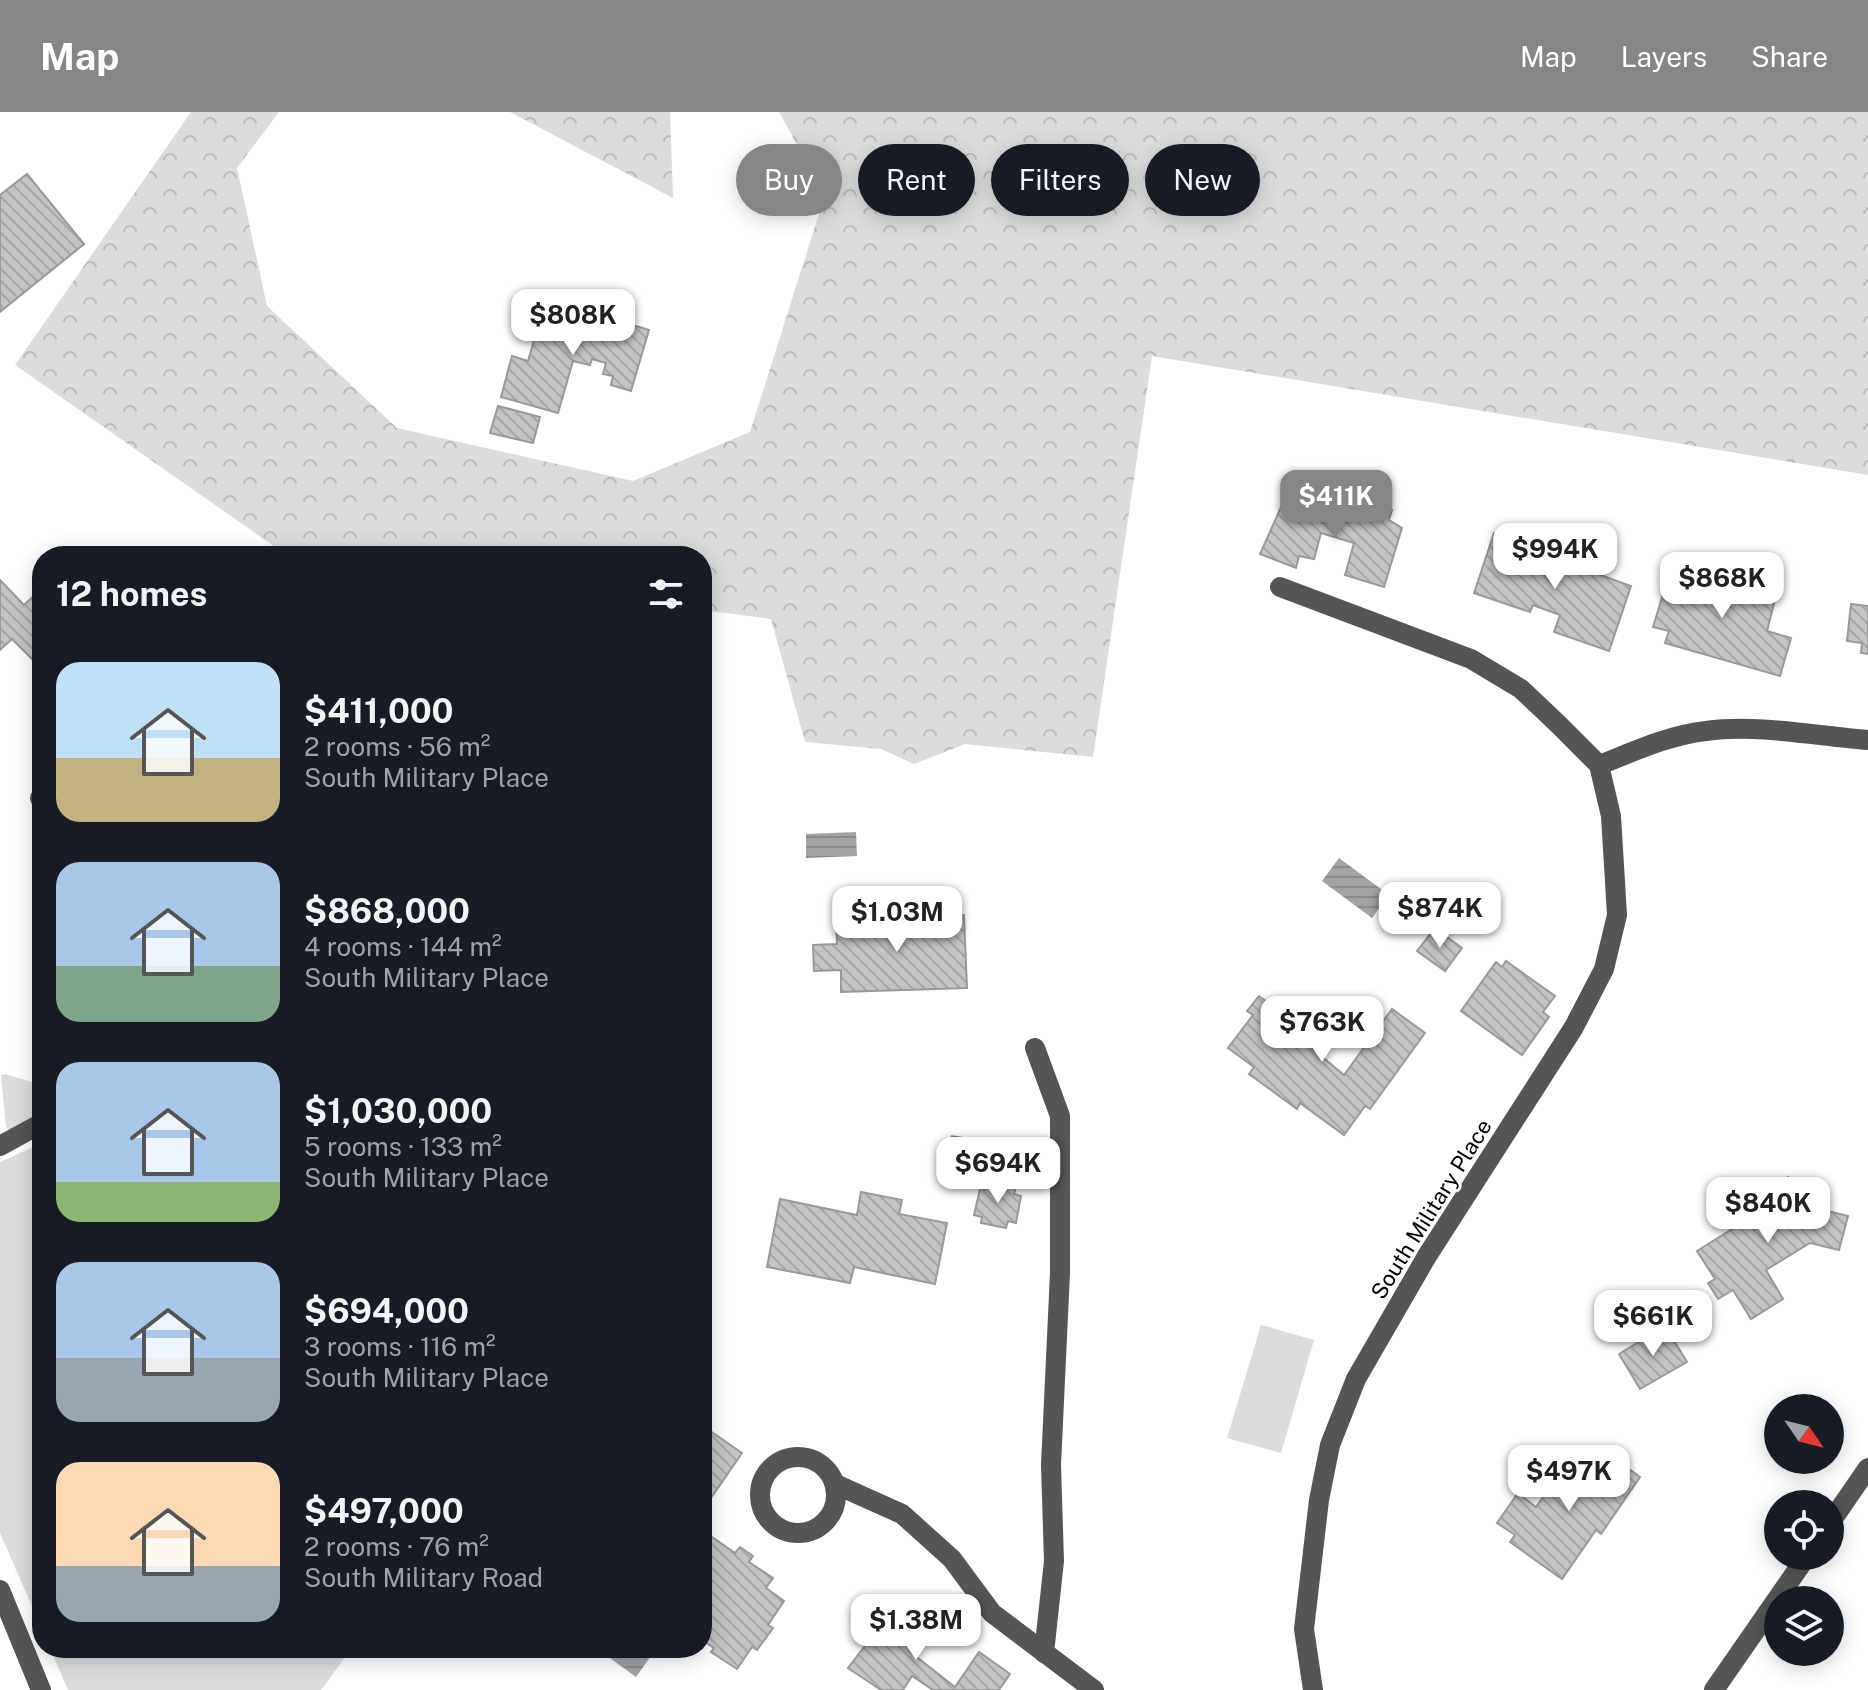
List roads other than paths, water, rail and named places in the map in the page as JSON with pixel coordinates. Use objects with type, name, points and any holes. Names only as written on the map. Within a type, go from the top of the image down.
[{"type":"street","points":[[1280,587],[1471,659],[1521,689],[1599,765],[1652,744],[1705,731],[1755,731],[1868,740]]},
{"type":"street","name":"South Military Place","points":[[1313,1690],[1304,1629],[1309,1571],[1330,1445],[1345,1406],[1356,1379],[1427,1256],[1574,1027],[1604,969],[1617,915],[1611,816],[1599,765]]},
{"type":"street","points":[[1035,1048],[1060,1116],[1060,1273],[1051,1465],[1054,1561],[1044,1653]]},
{"type":"street","points":[[0,1146],[32,1128]]},
{"type":"street","points":[[1844,1503],[1868,1468]]},
{"type":"street","points":[[835,1484],[902,1514],[952,1559],[992,1613],[1044,1653],[1071,1684],[1094,1690]]},
{"type":"street","points":[[1714,1690],[1797,1570]]},
{"type":"street","points":[[0,1590],[41,1690]]}]
